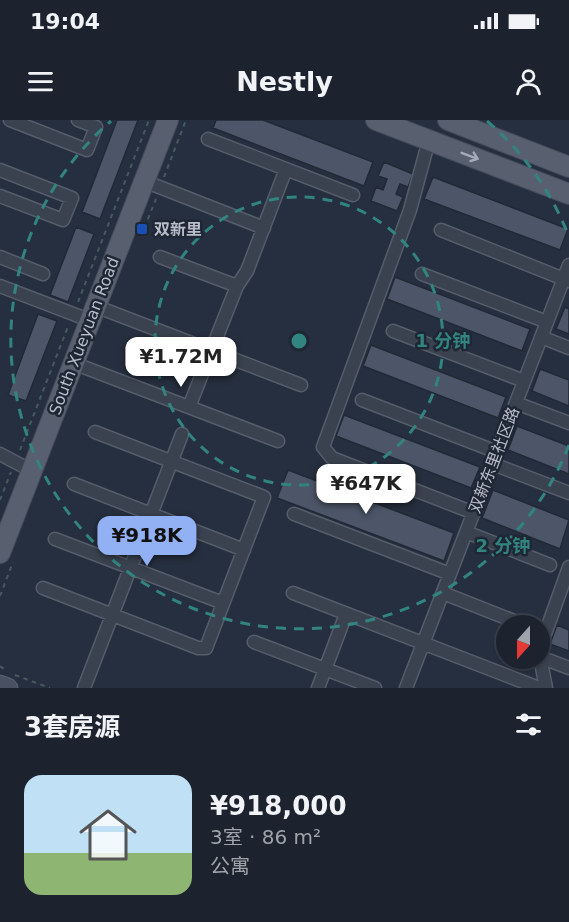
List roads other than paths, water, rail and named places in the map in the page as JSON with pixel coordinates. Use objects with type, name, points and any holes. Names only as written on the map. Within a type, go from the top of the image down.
[{"type":"main road","name":"South Xueyuan Road","points":[[0,553],[168,120]]},
{"type":"main road","points":[[376,120],[569,194]]},
{"type":"main road","points":[[448,120],[569,166]]},
{"type":"street","points":[[0,126],[2,120]]},
{"type":"street","points":[[10,120],[87,150],[96,127],[78,120]]},
{"type":"street","points":[[208,139],[353,195]]},
{"type":"street","points":[[429,140],[410,210],[323,447],[332,458],[474,513]]},
{"type":"street","points":[[189,407],[237,286],[247,271],[286,169]]},
{"type":"street","points":[[0,170],[72,198],[63,220],[0,196]]},
{"type":"street","points":[[144,181],[264,228]]},
{"type":"street","points":[[441,230],[566,280]]},
{"type":"street","points":[[0,257],[43,274]]},
{"type":"street","points":[[160,257],[237,286]]},
{"type":"street","name":"双新东里社区路","points":[[406,688],[541,337],[566,280],[569,265]]},
{"type":"street","points":[[422,274],[547,322]]},
{"type":"street","points":[[0,286],[211,351],[301,385]]},
{"type":"street","points":[[393,331],[524,381]]},
{"type":"street","points":[[541,337],[569,348]]},
{"type":"street","points":[[73,363],[278,441]]},
{"type":"street","points":[[362,400],[569,493]]},
{"type":"street","points":[[516,403],[569,423]]},
{"type":"street","points":[[43,588],[198,648],[206,648],[264,497],[95,432]]},
{"type":"street","points":[[84,688],[182,434]]},
{"type":"street","points":[[0,454],[32,471]]},
{"type":"street","points":[[74,484],[244,550]]},
{"type":"street","points":[[294,514],[450,574]]},
{"type":"street","points":[[466,532],[550,565]]},
{"type":"street","points":[[55,538],[223,603]]},
{"type":"street","points":[[550,626],[564,594],[569,567]]},
{"type":"street","points":[[443,593],[497,615]]},
{"type":"street","points":[[293,594],[539,688]]},
{"type":"street","points":[[318,688],[346,614]]},
{"type":"street","points":[[254,642],[375,688]]},
{"type":"street","points":[[550,659],[569,668]]},
{"type":"street","points":[[543,669],[546,688]]},
{"type":"street","points":[[0,685],[8,688]]},
{"type":"place","name":"双新里","points":[[142,229]]}]
